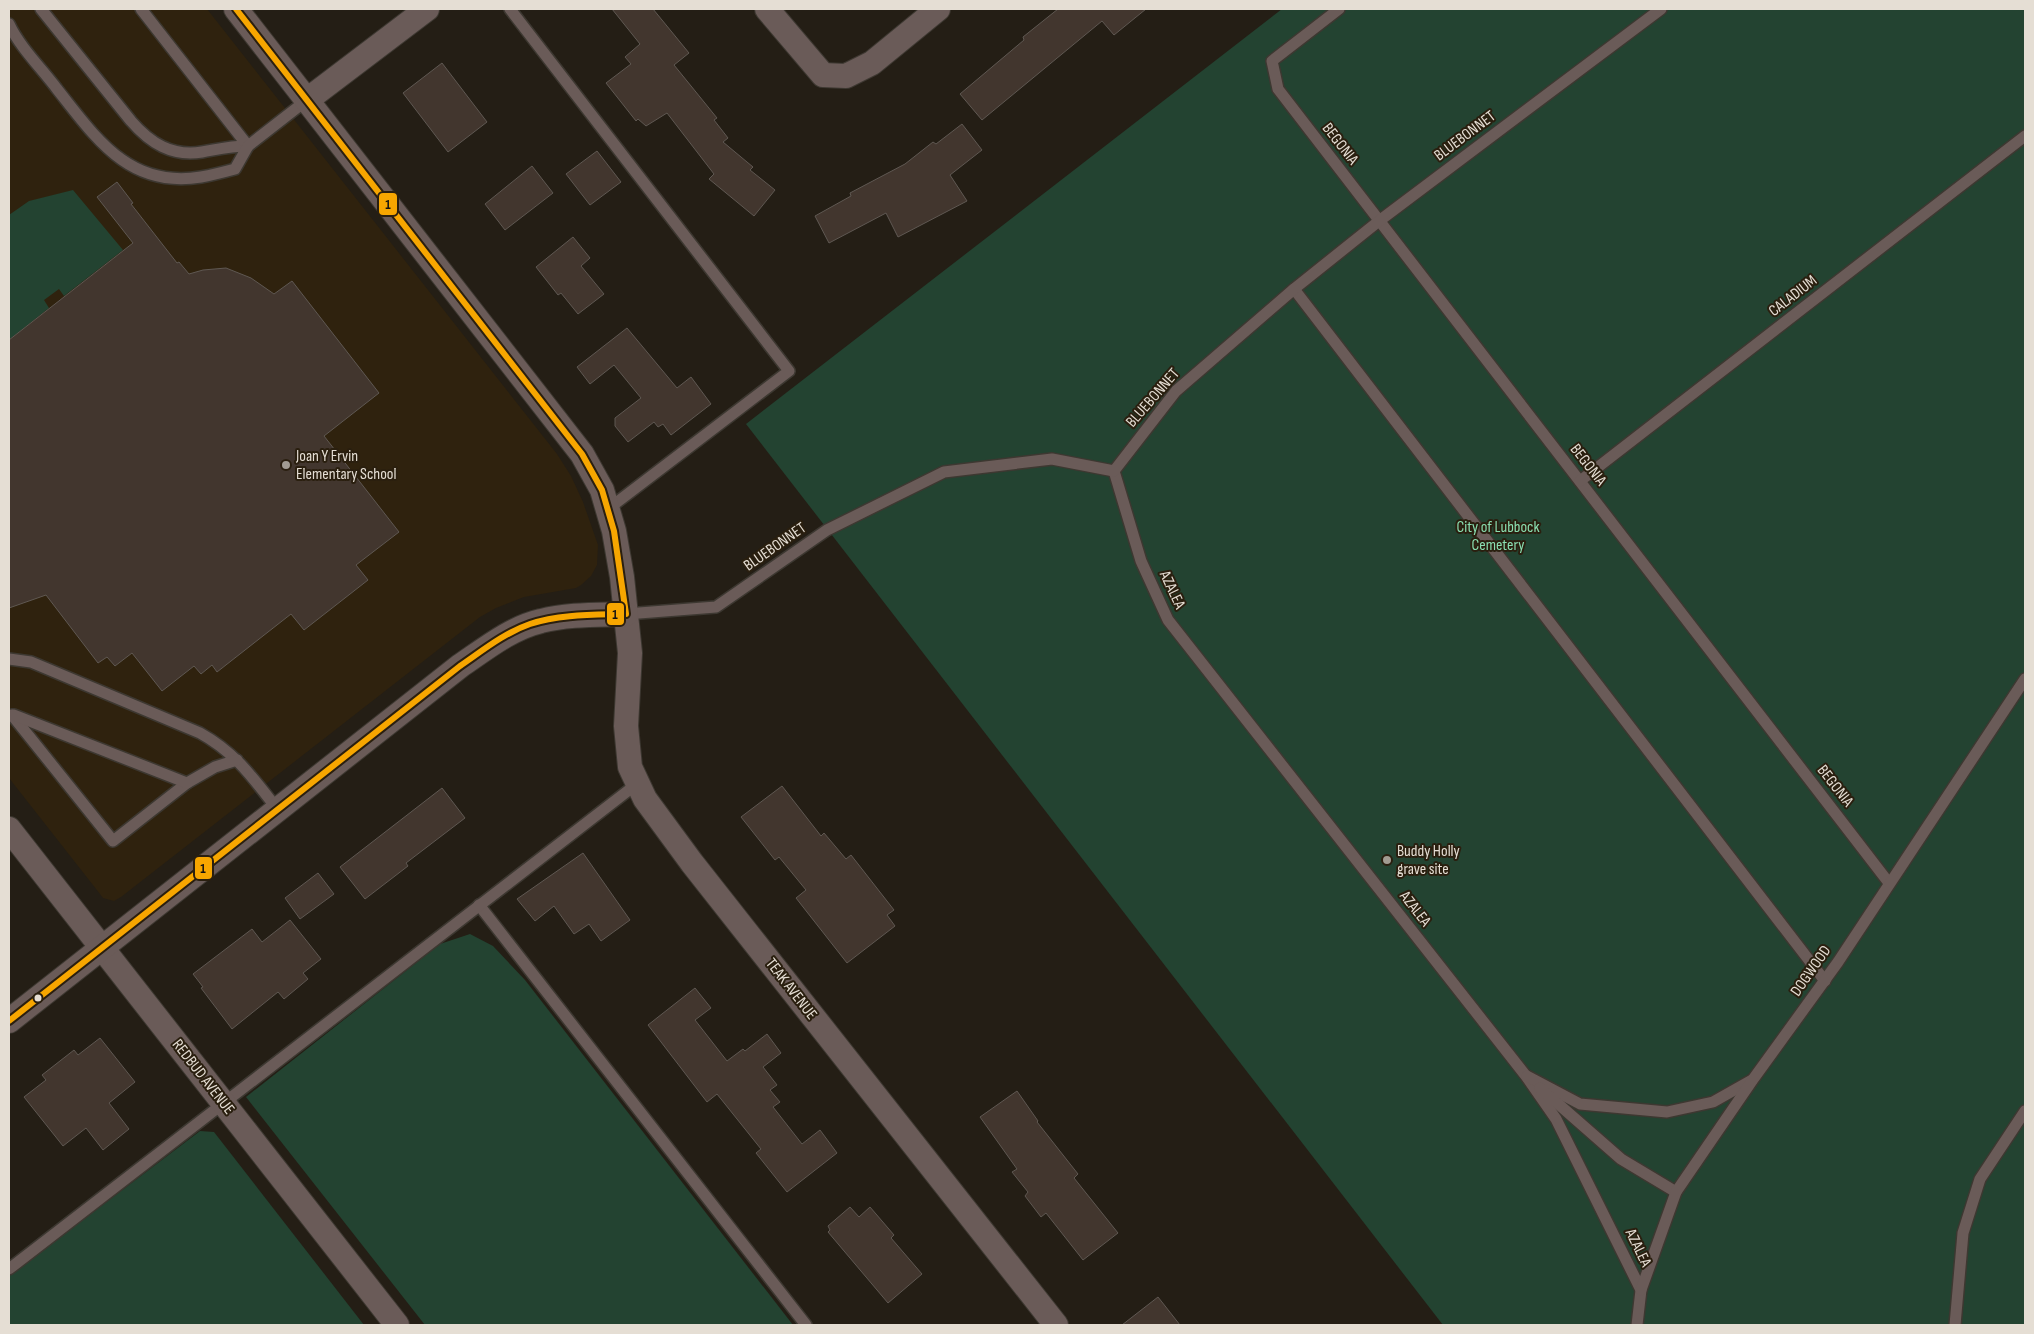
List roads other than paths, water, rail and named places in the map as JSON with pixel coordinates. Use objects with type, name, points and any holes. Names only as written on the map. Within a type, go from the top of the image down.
[{"type":"street","points":[[236,9],[582,454],[602,490],[608,509]]},
{"type":"street","points":[[307,100],[428,9]]},
{"type":"street","points":[[767,9],[822,75],[846,76],[872,63],[938,9]]},
{"type":"street","name":"TEAK AVENUE","points":[[608,509],[619,556],[630,653],[626,726],[630,767],[646,799],[692,863],[1056,1325]]},
{"type":"street","points":[[9,1021],[460,666],[503,637],[540,621],[586,615],[626,614]]},
{"type":"street","name":"REDBUD AVENUE","points":[[9,829],[397,1325]]},
{"type":"lane","points":[[41,9],[144,136],[158,145],[178,152],[200,152],[228,146],[248,146]]},
{"type":"lane","points":[[141,9],[248,146]]},
{"type":"lane","points":[[510,9],[789,371],[608,509]]},
{"type":"lane","name":"BEGONIA","points":[[1339,9],[1272,61],[1278,89],[1889,883]]},
{"type":"lane","name":"BLUEBONNET","points":[[626,614],[716,607],[827,530],[944,472],[1052,459],[1114,471],[1176,391],[1294,289],[1379,221],[1660,9]]},
{"type":"lane","points":[[9,24],[81,119],[104,146],[122,162],[145,173],[172,178],[200,178],[235,169],[248,146],[307,100]]},
{"type":"lane","name":"CALADIUM","points":[[1580,482],[2025,136]]},
{"type":"lane","points":[[1294,289],[1824,981]]},
{"type":"lane","name":"AZALEA","points":[[1114,471],[1141,561],[1168,620],[1526,1076],[1556,1119],[1641,1290],[1638,1325]]},
{"type":"lane","points":[[9,659],[31,662],[200,733],[220,744],[237,760],[278,810]]},
{"type":"lane","name":"DOGWOOD","points":[[1641,1290],[1676,1192],[1754,1078],[1824,981],[2025,679]]},
{"type":"lane","points":[[10,713],[113,841],[186,783],[215,767],[237,760]]},
{"type":"lane","points":[[10,713],[186,783]]},
{"type":"lane","points":[[9,1269],[638,782]]},
{"type":"lane","points":[[479,906],[806,1325]]},
{"type":"lane","points":[[1526,1076],[1580,1104],[1668,1112],[1713,1102],[1754,1078]]},
{"type":"lane","points":[[1526,1076],[1621,1159],[1676,1192]]},
{"type":"lane","points":[[1955,1325],[1963,1233],[1980,1179],[2025,1111]]},
{"type":"place","name":"Joan Y Ervin Elementary School","points":[[286,465]]},
{"type":"place","name":"Buddy Holly grave site","points":[[1387,860]]},
{"type":"park label","name":"City of Lubbock Cemetery","points":[[1498,536]]}]
